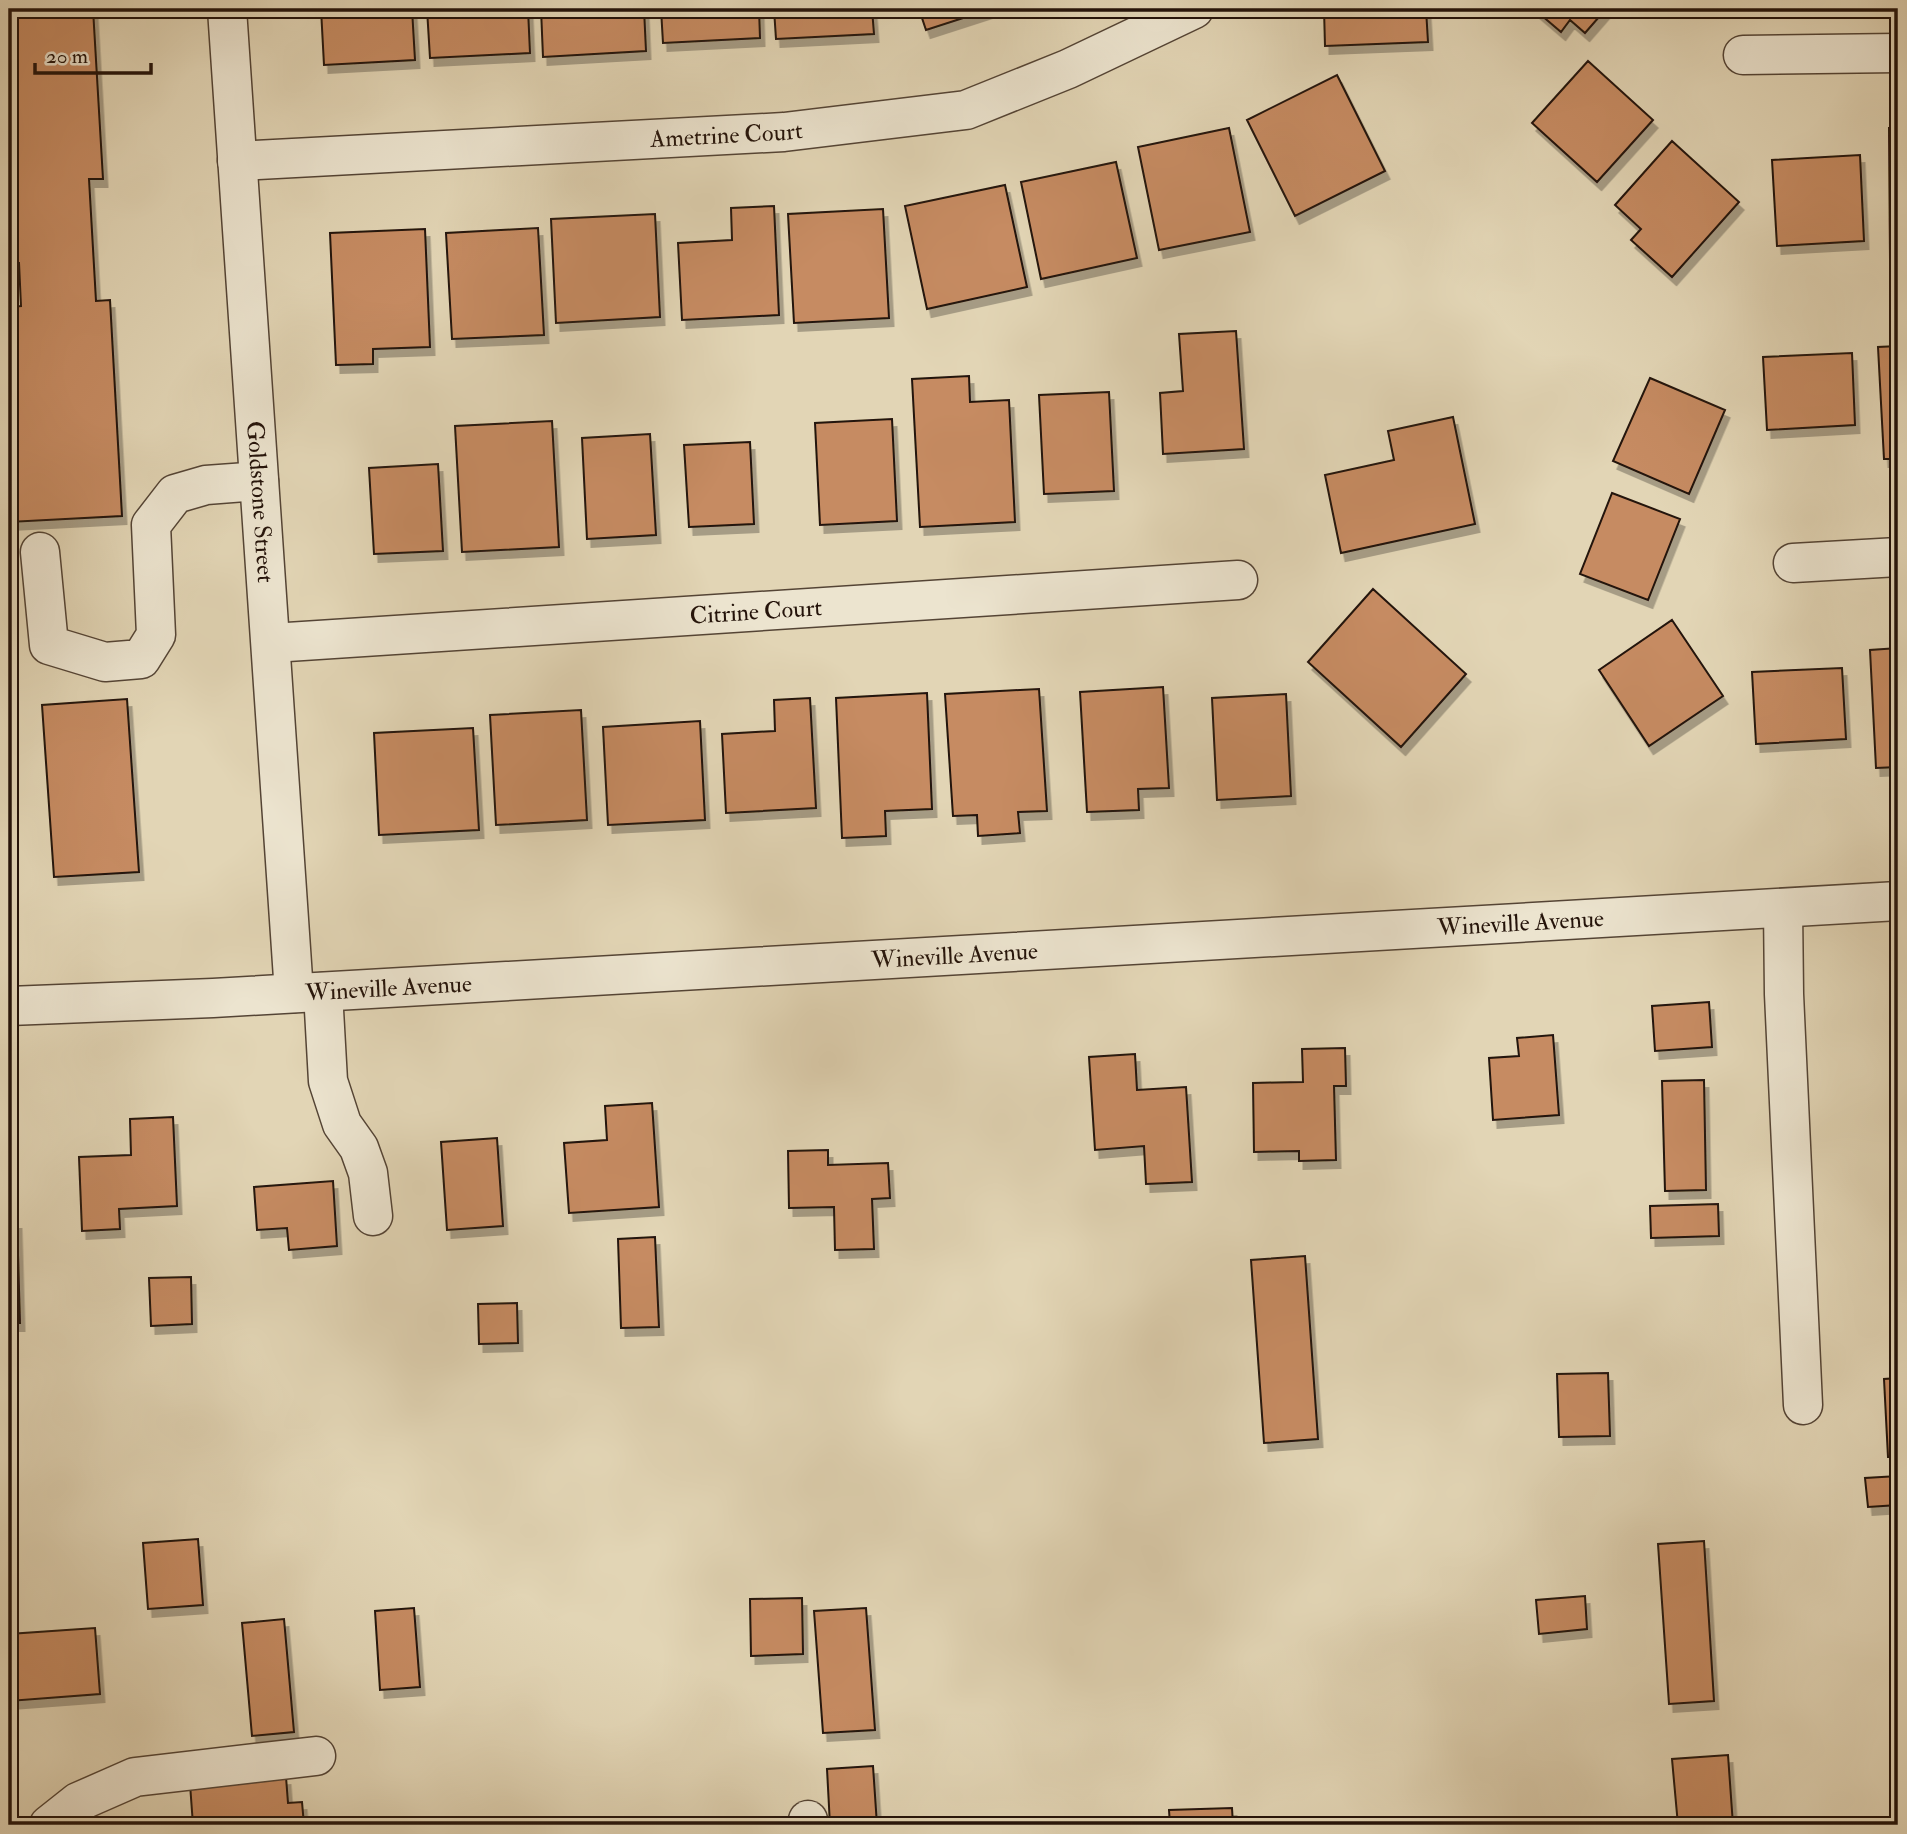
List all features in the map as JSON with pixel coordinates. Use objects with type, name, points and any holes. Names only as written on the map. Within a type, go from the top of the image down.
[{"type":"street","name":"Goldstone Street","points":[[227,9],[258,481],[272,643],[309,992],[328,1081],[342,1124],[359,1148],[368,1173],[373,1216]]},
{"type":"street","name":"Ametrine Court","points":[[237,161],[784,132],[966,110],[1068,69],[1194,9]]},
{"type":"street","points":[[1743,55],[1898,52]]},
{"type":"street","points":[[40,552],[48,645],[106,662],[141,659],[156,635],[150,524],[175,494],[206,485],[258,481]]},
{"type":"street","points":[[1793,563],[1898,557]]},
{"type":"street","name":"Citrine Court","points":[[272,643],[1238,580]]},
{"type":"street","name":"Wineville Avenue","points":[[9,1006],[309,992],[1898,901]]},
{"type":"street","points":[[1783,908],[1784,994],[1803,1405]]},
{"type":"street","points":[[49,1825],[78,1802],[135,1777],[316,1756]]},
{"type":"building","points":[[9,9],[93,9],[103,179],[89,179],[96,301],[110,300],[122,516],[9,522],[9,307],[21,306],[19,263],[12,263],[9,214]]},
{"type":"building","points":[[321,9],[412,9],[415,60],[324,65]]},
{"type":"building","points":[[427,9],[528,9],[530,53],[430,58]]},
{"type":"building","points":[[541,9],[644,9],[646,51],[543,57]]},
{"type":"building","points":[[661,9],[759,9],[760,38],[663,43]]},
{"type":"building","points":[[774,9],[872,9],[874,34],[776,39]]},
{"type":"building","points":[[919,9],[991,9],[926,30]]},
{"type":"building","points":[[1324,9],[1426,9],[1428,42],[1325,46]]},
{"type":"building","points":[[1534,9],[1606,9],[1585,33],[1570,20],[1561,32]]},
{"type":"building","points":[[1588,61],[1653,120],[1597,182],[1532,123]]},
{"type":"building","points":[[1337,75],[1385,171],[1295,216],[1247,120]]},
{"type":"building","points":[[1229,128],[1250,232],[1159,250],[1138,147]]},
{"type":"building","points":[[1889,128],[1898,128],[1898,259],[1890,259]]},
{"type":"building","points":[[1672,141],[1739,202],[1672,277],[1631,240],[1641,229],[1615,205]]},
{"type":"building","points":[[1860,155],[1864,241],[1777,246],[1772,160]]},
{"type":"building","points":[[1116,162],[1137,258],[1041,279],[1021,182]]},
{"type":"building","points":[[1005,185],[1027,287],[927,309],[905,206]]},
{"type":"building","points":[[774,206],[779,315],[682,320],[678,243],[732,240],[731,208]]},
{"type":"building","points":[[883,209],[889,318],[794,323],[788,214]]},
{"type":"building","points":[[655,214],[660,317],[556,323],[551,219]]},
{"type":"building","points":[[538,228],[544,335],[452,339],[446,233]]},
{"type":"building","points":[[425,229],[430,347],[373,349],[373,364],[336,365],[330,233]]},
{"type":"building","points":[[1236,331],[1244,449],[1163,454],[1160,393],[1183,391],[1179,334]]},
{"type":"building","points":[[1898,346],[1898,459],[1884,459],[1878,347]]},
{"type":"building","points":[[1852,353],[1855,425],[1767,430],[1763,357]]},
{"type":"building","points":[[969,376],[970,402],[1009,400],[1015,522],[920,527],[912,379]]},
{"type":"building","points":[[1650,378],[1725,410],[1689,494],[1613,461]]},
{"type":"building","points":[[1109,392],[1114,491],[1044,494],[1039,395]]},
{"type":"building","points":[[1453,417],[1475,524],[1341,553],[1325,475],[1394,460],[1388,431]]},
{"type":"building","points":[[892,419],[897,521],[820,525],[815,423]]},
{"type":"building","points":[[552,421],[559,547],[462,552],[455,426]]},
{"type":"building","points":[[650,434],[656,535],[587,539],[582,438]]},
{"type":"building","points":[[750,442],[754,524],[689,527],[684,445]]},
{"type":"building","points":[[438,464],[443,551],[374,554],[369,468]]},
{"type":"building","points":[[1612,493],[1680,519],[1648,600],[1580,574]]},
{"type":"building","points":[[1373,589],[1466,674],[1401,747],[1308,662]]},
{"type":"building","points":[[1672,620],[1723,696],[1649,746],[1599,670]]},
{"type":"building","points":[[1898,648],[1898,767],[1876,768],[1870,650]]},
{"type":"building","points":[[1842,668],[1846,739],[1756,744],[1752,672]]},
{"type":"building","points":[[1163,687],[1169,788],[1138,789],[1139,810],[1087,812],[1080,692]]},
{"type":"building","points":[[1039,689],[1047,811],[1018,812],[1020,833],[978,836],[977,815],[953,816],[945,694]]},
{"type":"building","points":[[927,693],[932,809],[885,811],[886,836],[842,838],[836,698]]},
{"type":"building","points":[[1286,694],[1291,796],[1217,800],[1212,698]]},
{"type":"building","points":[[810,698],[816,808],[726,813],[722,734],[775,731],[774,700]]},
{"type":"building","points":[[127,699],[139,872],[54,877],[42,705]]},
{"type":"building","points":[[581,710],[587,820],[496,825],[490,715]]},
{"type":"building","points":[[700,721],[705,820],[608,825],[603,727]]},
{"type":"building","points":[[473,728],[479,830],[379,835],[374,733]]},
{"type":"building","points":[[1709,1002],[1712,1047],[1655,1051],[1652,1006]]},
{"type":"building","points":[[1553,1035],[1559,1115],[1493,1120],[1489,1058],[1519,1056],[1517,1038]]},
{"type":"building","points":[[1345,1048],[1346,1086],[1334,1086],[1336,1160],[1299,1161],[1299,1151],[1254,1152],[1253,1083],[1303,1082],[1302,1049]]},
{"type":"building","points":[[1135,1054],[1137,1090],[1186,1087],[1192,1182],[1146,1184],[1144,1146],[1095,1150],[1089,1057]]},
{"type":"building","points":[[1704,1080],[1706,1190],[1665,1191],[1662,1081]]},
{"type":"building","points":[[652,1103],[659,1207],[569,1213],[564,1143],[607,1140],[605,1106]]},
{"type":"building","points":[[173,1117],[177,1206],[119,1209],[120,1229],[82,1231],[79,1157],[131,1155],[130,1119]]},
{"type":"building","points":[[497,1138],[503,1226],[447,1230],[441,1142]]},
{"type":"building","points":[[828,1150],[828,1165],[888,1163],[890,1198],[872,1199],[874,1249],[835,1250],[834,1207],[789,1208],[788,1151]]},
{"type":"building","points":[[333,1181],[337,1246],[289,1250],[287,1228],[257,1230],[254,1187]]},
{"type":"building","points":[[1718,1204],[1719,1236],[1651,1238],[1650,1206]]},
{"type":"building","points":[[9,1221],[17,1221],[20,1323],[9,1323]]},
{"type":"building","points":[[655,1237],[659,1327],[621,1328],[618,1239]]},
{"type":"building","points":[[1305,1256],[1318,1439],[1264,1443],[1251,1260]]},
{"type":"building","points":[[191,1277],[192,1324],[151,1326],[149,1278]]},
{"type":"building","points":[[517,1303],[518,1343],[479,1344],[478,1304]]},
{"type":"building","points":[[1608,1373],[1610,1436],[1559,1437],[1557,1374]]},
{"type":"building","points":[[1898,1378],[1898,1457],[1888,1457],[1884,1379]]},
{"type":"building","points":[[1898,1476],[1898,1505],[1868,1507],[1865,1478]]},
{"type":"building","points":[[198,1539],[203,1605],[148,1609],[143,1543]]},
{"type":"building","points":[[1704,1541],[1714,1701],[1669,1704],[1658,1544]]},
{"type":"building","points":[[1585,1596],[1587,1629],[1539,1634],[1536,1600]]},
{"type":"building","points":[[802,1598],[803,1654],[751,1656],[750,1599]]},
{"type":"building","points":[[414,1608],[420,1687],[380,1690],[375,1611]]},
{"type":"building","points":[[866,1608],[875,1730],[823,1733],[814,1611]]},
{"type":"building","points":[[284,1619],[294,1732],[252,1736],[242,1623]]},
{"type":"building","points":[[95,1628],[100,1694],[9,1701],[9,1634]]},
{"type":"building","points":[[1728,1755],[1733,1825],[1678,1825],[1672,1759]]},
{"type":"building","points":[[873,1766],[877,1825],[830,1825],[827,1769]]},
{"type":"building","points":[[286,1777],[288,1803],[302,1802],[304,1825],[193,1825],[190,1784]]},
{"type":"building","points":[[1232,1808],[1233,1825],[1170,1825],[1169,1810]]},
{"type":"building","points":[[1387,1819],[1387,1825],[1341,1825],[1341,1821]]}]
